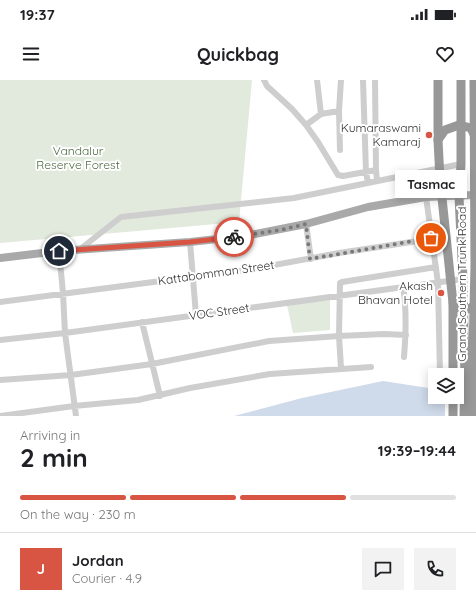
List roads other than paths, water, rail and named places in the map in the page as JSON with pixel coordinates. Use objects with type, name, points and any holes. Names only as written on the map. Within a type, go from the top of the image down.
[{"type":"highway","points":[[438,80],[438,140],[440,179],[453,303],[453,368]]},
{"type":"highway","name":"Grand Southern Trunk Road","points":[[461,80],[461,164],[459,196],[463,279],[461,368]]},
{"type":"highway","name":"Grand Southern Trunk Road","points":[[473,416],[475,265],[474,80]]},
{"type":"highway","points":[[438,140],[445,130],[459,125],[471,128],[476,139]]},
{"type":"highway","points":[[453,303],[458,308],[466,310],[472,308],[476,304]]},
{"type":"highway","points":[[452,404],[452,416]]},
{"type":"highway","name":"Grand Southern Trunk Road","points":[[463,404],[464,416]]},
{"type":"main road","points":[[0,258],[59,251],[190,242],[245,236],[306,224],[368,207],[426,197],[474,195]]},
{"type":"street","points":[[264,80],[267,86],[292,109],[306,125],[338,175],[343,176],[376,170]]},
{"type":"street","points":[[317,80],[321,114]]},
{"type":"street","points":[[340,80],[340,150]]},
{"type":"street","points":[[363,80],[366,172],[368,183]]},
{"type":"street","points":[[375,80],[377,181]]},
{"type":"street","points":[[306,125],[321,114],[339,111]]},
{"type":"street","points":[[79,250],[121,217],[294,198],[461,164]]},
{"type":"street","points":[[426,197],[438,283],[440,368]]},
{"type":"street","points":[[306,224],[310,259]]},
{"type":"street","name":"Kattabomman Street","points":[[0,302],[253,269],[431,238]]},
{"type":"street","points":[[190,242],[196,315]]},
{"type":"street","points":[[59,251],[65,333],[76,416]]},
{"type":"street","points":[[341,368],[339,336],[339,285],[341,283],[436,267]]},
{"type":"street","name":"VOC Street","points":[[0,340],[65,333],[463,279]]},
{"type":"street","points":[[403,287],[406,304],[404,357]]},
{"type":"street","points":[[142,322],[160,396]]},
{"type":"street","points":[[0,380],[71,375],[152,364],[269,341],[384,334],[406,335]]},
{"type":"street","points":[[0,416],[74,406],[138,400],[190,388],[270,374],[371,367]]},
{"type":"water","points":[[383,381],[428,388],[428,404],[445,404],[445,416],[234,416],[302,398]]},
{"type":"place","name":"Kumaraswami Kamaraj","points":[[429,135]]},
{"type":"place","name":"Tasmac","points":[[431,238]]},
{"type":"place","name":"Akash Bhavan Hotel","points":[[441,293]]},
{"type":"park label","name":"Vandalur Reserve Forest","points":[[78,158]]}]
